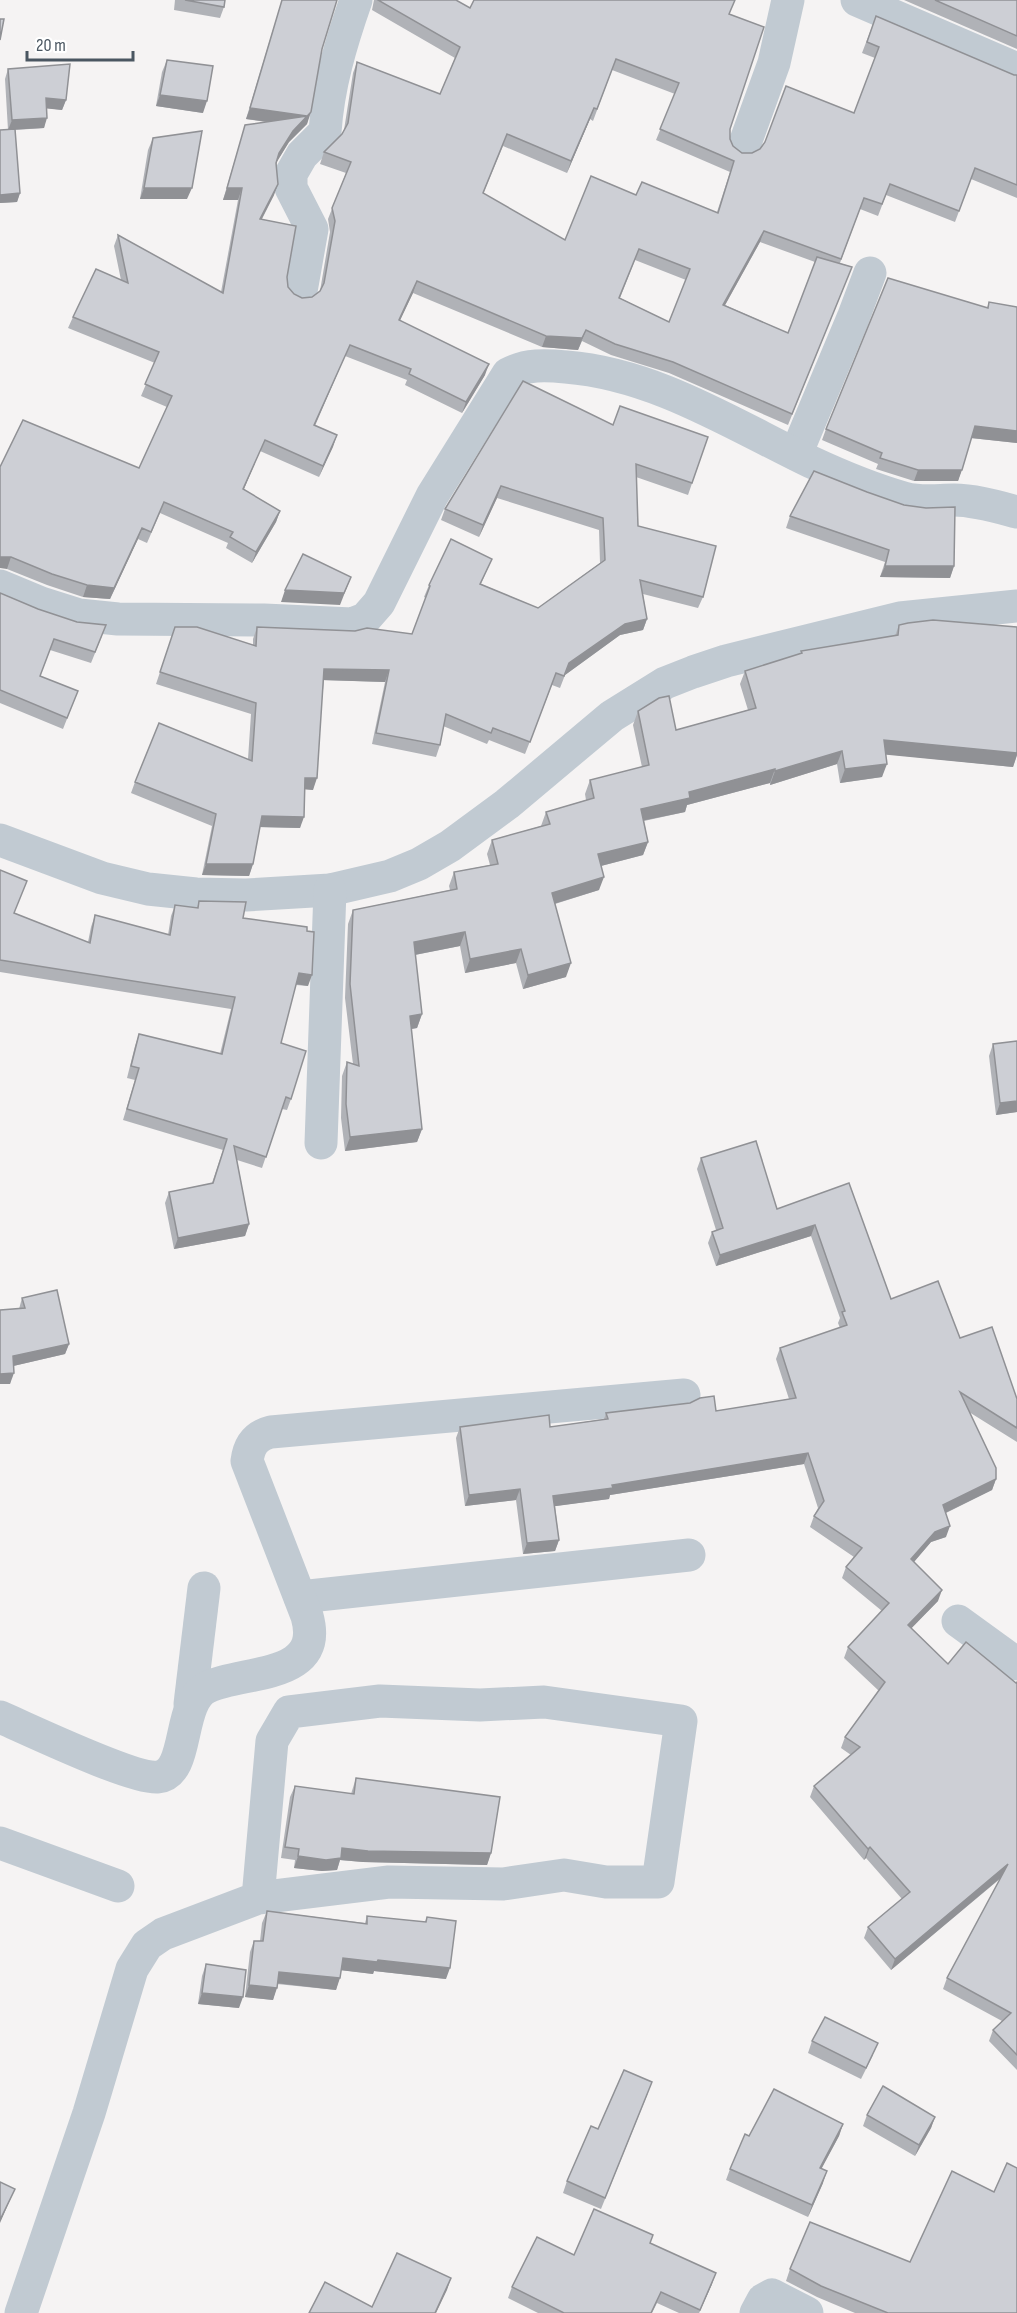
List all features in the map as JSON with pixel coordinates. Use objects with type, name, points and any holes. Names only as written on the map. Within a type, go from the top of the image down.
[{"type":"street","points":[[301,291],[312,229],[291,189],[291,174],[302,155],[315,145],[325,132],[326,108],[340,46],[356,0]]},
{"type":"street","points":[[744,146],[774,63],[788,0]]},
{"type":"street","points":[[857,0],[1017,69]]},
{"type":"street","points":[[795,454],[870,273]]},
{"type":"street","points":[[0,586],[41,603],[89,616],[118,619],[252,620],[352,624],[365,619],[379,603],[432,496],[508,374],[528,366],[584,368],[649,385],[714,412],[844,477],[907,499],[926,502],[957,500],[1017,512]]},
{"type":"street","points":[[4,851],[102,878],[148,888],[196,894],[246,895],[330,890],[390,876],[419,864],[450,846],[507,804],[612,716],[665,683],[726,661],[900,618],[1017,606]]},
{"type":"street","points":[[321,1143],[330,890]]},
{"type":"street","points":[[190,1704],[196,1695],[208,1686],[273,1671],[292,1661],[303,1652],[310,1640],[311,1629],[300,1597],[247,1461],[251,1446],[262,1435],[271,1432],[684,1395]]},
{"type":"street","points":[[300,1597],[689,1556]]},
{"type":"street","points":[[0,1718],[142,1775],[157,1777],[166,1774],[176,1762],[183,1739],[190,1704],[204,1588]]},
{"type":"street","points":[[958,1621],[1017,1664]]},
{"type":"street","points":[[21,2313],[89,2113],[132,1969],[147,1945],[163,1934],[258,1898],[389,1882],[503,1884],[564,1875],[606,1882],[658,1882],[681,1721],[544,1702],[480,1705],[380,1701],[290,1712],[272,1741],[258,1898]]},
{"type":"street","points":[[0,1843],[118,1886]]},
{"type":"street","points":[[756,2313],[763,2300],[772,2295],[807,2313]]},
{"type":"building","points":[[185,0],[225,0],[224,7]]},
{"type":"building","points":[[282,0],[337,0],[322,49],[311,112],[293,131],[279,153],[276,163],[278,184],[260,219],[296,226],[287,277],[288,287],[302,298],[312,297],[320,291],[324,283],[335,221],[332,208],[351,162],[324,152],[342,134],[348,123],[357,62],[440,94],[460,47],[378,0],[456,0],[470,8],[474,0],[735,0],[729,14],[764,27],[730,129],[733,146],[742,153],[752,153],[760,149],[765,142],[786,86],[854,113],[879,47],[867,42],[876,16],[1017,75],[1017,185],[975,168],[959,211],[890,184],[882,204],[864,198],[841,259],[764,231],[723,305],[788,333],[817,257],[852,267],[792,414],[673,362],[615,344],[586,330],[582,338],[546,336],[417,281],[399,320],[489,364],[466,402],[409,374],[411,369],[350,345],[314,425],[337,435],[323,466],[265,440],[243,489],[280,511],[256,552],[230,537],[233,532],[164,502],[151,532],[142,528],[114,588],[87,585],[11,557],[0,557],[0,467],[23,420],[139,468],[172,396],[145,384],[159,352],[73,317],[96,269],[128,283],[118,235],[223,293],[242,188],[227,188],[245,125],[307,116],[250,108]],"holes":[[[616,59],[679,83],[660,129],[734,161],[718,213],[642,182],[636,195],[591,176],[565,240],[483,193],[507,134],[571,161],[594,108],[597,109]],[[639,249],[690,269],[669,322],[619,298]]]},
{"type":"building","points":[[935,0],[1017,0],[1017,36]]},
{"type":"building","points":[[0,19],[4,19],[0,40]]},
{"type":"building","points":[[167,60],[213,66],[207,101],[160,95]]},
{"type":"building","points":[[70,64],[66,100],[46,98],[47,118],[12,120],[8,69]]},
{"type":"building","points":[[15,129],[20,193],[0,195],[0,130]]},
{"type":"building","points":[[202,131],[192,188],[144,188],[153,138]]},
{"type":"building","points":[[888,278],[988,308],[989,302],[1017,307],[1017,431],[975,426],[962,470],[918,470],[880,458],[882,453],[826,429]]},
{"type":"building","points":[[523,381],[613,425],[620,406],[708,437],[692,483],[636,464],[638,526],[716,546],[703,597],[640,580],[647,619],[625,624],[569,663],[564,676],[556,673],[530,742],[493,728],[491,733],[446,714],[440,745],[376,733],[389,670],[324,669],[317,778],[305,778],[304,817],[262,816],[253,864],[206,864],[216,814],[135,782],[159,723],[252,761],[256,703],[160,672],[175,627],[197,627],[256,646],[257,627],[355,631],[367,628],[412,634],[429,585],[451,539],[492,559],[480,584],[538,608],[605,560],[603,518],[501,486],[483,525],[445,509]]},
{"type":"building","points":[[814,471],[904,505],[926,508],[955,507],[954,566],[885,566],[889,550],[790,516]]},
{"type":"building","points":[[303,554],[351,577],[344,593],[285,590]]},
{"type":"building","points":[[0,593],[77,622],[106,625],[95,652],[54,639],[40,676],[78,691],[67,718],[0,690]]},
{"type":"building","points":[[933,620],[1017,627],[1017,753],[884,740],[887,764],[845,769],[842,751],[775,771],[775,769],[689,792],[690,798],[641,809],[648,842],[598,854],[604,877],[552,893],[571,963],[528,975],[521,949],[470,959],[465,932],[414,942],[422,1014],[410,1016],[422,1129],[350,1137],[346,1104],[347,1062],[359,1066],[350,984],[353,910],[457,889],[454,872],[498,864],[492,840],[550,824],[546,812],[594,798],[590,780],[649,765],[638,711],[659,698],[669,696],[676,730],[756,708],[745,671],[802,653],[801,651],[898,635],[899,625]]},
{"type":"building","points":[[0,870],[27,881],[14,913],[90,943],[95,915],[170,935],[175,905],[198,908],[199,901],[246,902],[243,918],[307,927],[307,931],[314,932],[312,975],[299,973],[281,1043],[306,1051],[291,1099],[286,1097],[266,1157],[234,1146],[249,1224],[178,1238],[169,1192],[213,1183],[227,1139],[127,1109],[139,1068],[131,1066],[139,1034],[222,1054],[235,997],[0,960]]},
{"type":"building","points":[[1017,1041],[1017,1101],[1000,1103],[993,1044]]},
{"type":"building","points":[[756,1141],[777,1209],[849,1183],[891,1299],[938,1281],[960,1338],[992,1327],[1017,1399],[1017,1428],[960,1392],[996,1468],[996,1479],[943,1505],[950,1526],[935,1532],[911,1559],[942,1590],[908,1625],[948,1664],[966,1642],[1017,1682],[1017,2055],[993,2030],[1011,2013],[947,1978],[1008,1864],[895,1959],[868,1927],[910,1892],[870,1847],[868,1849],[814,1786],[860,1747],[845,1737],[885,1682],[848,1647],[889,1603],[846,1567],[862,1548],[814,1516],[824,1501],[808,1453],[612,1485],[613,1488],[553,1496],[559,1540],[527,1543],[520,1489],[469,1495],[460,1427],[549,1415],[550,1427],[608,1419],[606,1413],[690,1403],[700,1398],[714,1396],[716,1411],[796,1398],[780,1348],[847,1325],[842,1312],[845,1311],[815,1225],[720,1255],[712,1232],[723,1228],[701,1158]]},
{"type":"building","points":[[57,1290],[69,1344],[13,1356],[14,1373],[0,1374],[0,1310],[25,1308],[22,1298]]},
{"type":"building","points":[[356,1778],[500,1797],[491,1853],[368,1851],[342,1848],[341,1858],[326,1860],[298,1856],[299,1849],[285,1847],[295,1786],[354,1794]]},
{"type":"building","points":[[267,1911],[367,1924],[367,1916],[426,1922],[427,1917],[456,1921],[450,1968],[343,1958],[340,1978],[279,1972],[277,1988],[249,1985],[254,1941],[263,1941]]},
{"type":"building","points":[[206,1964],[246,1970],[243,1997],[202,1993]]},
{"type":"building","points":[[825,2017],[878,2043],[866,2068],[812,2041]]},
{"type":"building","points":[[624,2070],[652,2082],[605,2198],[567,2181],[591,2126],[598,2129]]},
{"type":"building","points":[[883,2086],[935,2117],[919,2145],[867,2115]]},
{"type":"building","points":[[774,2089],[843,2124],[820,2168],[827,2171],[812,2205],[730,2169],[745,2134],[749,2136]]},
{"type":"building","points":[[1007,2163],[1017,2168],[1017,2313],[888,2313],[821,2286],[790,2269],[810,2222],[910,2262],[952,2171],[994,2192]]},
{"type":"building","points":[[0,2182],[15,2189],[0,2220]]},
{"type":"building","points":[[594,2209],[653,2235],[650,2243],[716,2273],[700,2310],[661,2292],[651,2313],[564,2313],[512,2287],[537,2237],[574,2255]]},
{"type":"building","points":[[397,2253],[451,2278],[435,2313],[309,2313],[325,2282],[372,2307]]}]
